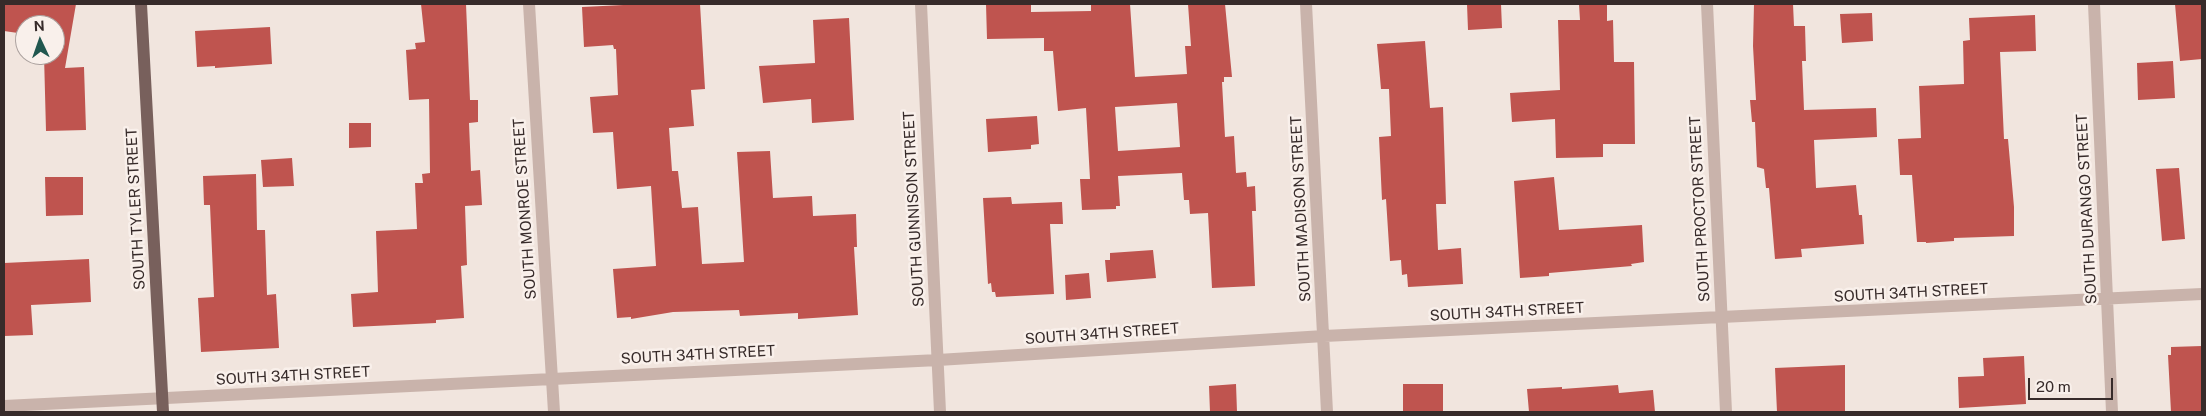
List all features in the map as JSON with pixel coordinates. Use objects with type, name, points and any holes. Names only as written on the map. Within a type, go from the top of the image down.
[{"type":"main road","name":"SOUTH TYLER STREET","points":[[141,4],[162,406]]},
{"type":"street","name":"SOUTH MONROE STREET","points":[[529,4],[554,412]]},
{"type":"street","name":"SOUTH GUNNISON STREET","points":[[921,4],[940,412]]},
{"type":"street","name":"SOUTH MADISON STREET","points":[[1306,4],[1328,412]]},
{"type":"street","name":"SOUTH PROCTOR STREET","points":[[1707,4],[1726,412]]},
{"type":"street","name":"SOUTH DURANGO STREET","points":[[2094,4],[2112,412]]},
{"type":"street","name":"SOUTH 34TH STREET","points":[[4,406],[162,406],[552,378],[938,360],[1324,336],[2202,294]]},
{"type":"building","points":[[4,4],[76,4],[65,68],[84,67],[86,130],[46,131],[44,65],[65,65],[65,15],[15,15],[15,33],[4,31]]},
{"type":"building","points":[[421,4],[466,4],[470,100],[478,100],[478,122],[469,123],[471,171],[480,170],[482,205],[465,206],[467,265],[461,266],[464,318],[436,320],[436,323],[353,327],[351,294],[378,292],[376,231],[417,229],[415,183],[423,183],[422,174],[430,173],[429,99],[409,100],[406,50],[416,49],[415,43],[425,42]]},
{"type":"building","points":[[700,4],[705,89],[691,90],[694,126],[669,128],[672,171],[678,171],[682,208],[698,207],[702,264],[744,262],[737,152],[770,151],[773,198],[812,196],[813,216],[856,214],[857,247],[854,247],[858,315],[798,319],[798,313],[740,316],[739,310],[673,312],[631,319],[631,317],[617,318],[613,269],[656,266],[651,186],[617,189],[613,132],[593,133],[590,97],[618,95],[616,49],[614,49],[613,45],[584,47],[582,7]]},
{"type":"building","points":[[986,4],[1031,4],[1031,12],[1091,11],[1091,4],[1130,4],[1135,77],[1187,74],[1185,46],[1191,46],[1188,4],[1225,4],[1232,77],[1224,77],[1224,82],[1222,82],[1225,137],[1234,136],[1236,173],[1246,172],[1247,187],[1255,186],[1256,211],[1252,211],[1255,286],[1212,288],[1208,213],[1190,214],[1189,200],[1184,200],[1182,173],[1118,176],[1120,206],[1116,206],[1116,209],[1082,210],[1080,179],[1090,179],[1086,108],[1058,111],[1053,51],[1044,51],[1044,38],[987,39]],"holes":[[[1177,103],[1180,147],[1118,151],[1115,107]]]},
{"type":"building","points":[[1467,4],[1501,4],[1502,28],[1468,30]]},
{"type":"building","points":[[1579,4],[1607,4],[1607,21],[1613,20],[1614,62],[1634,62],[1635,144],[1603,144],[1603,157],[1556,158],[1555,119],[1512,122],[1510,93],[1560,90],[1558,20],[1580,20]]},
{"type":"building","points":[[1754,4],[1793,4],[1794,26],[1805,26],[1806,61],[1802,61],[1804,110],[1876,108],[1877,137],[1814,140],[1816,188],[1856,185],[1859,215],[1862,215],[1864,244],[1801,249],[1802,257],[1775,259],[1769,188],[1766,188],[1764,169],[1757,167],[1755,122],[1752,122],[1750,100],[1756,100],[1753,46]]},
{"type":"building","points":[[2175,4],[2202,4],[2202,59],[2180,61]]},
{"type":"building","points":[[1872,13],[1873,41],[1842,43],[1840,14]]},
{"type":"building","points":[[2035,15],[2036,51],[2000,52],[2004,139],[2008,139],[2014,207],[2014,236],[1954,238],[1954,241],[1917,242],[1912,175],[1900,175],[1898,139],[1921,138],[1919,86],[1964,84],[1963,41],[1970,40],[1969,18]]},
{"type":"building","points":[[849,18],[854,120],[812,123],[811,99],[763,103],[759,66],[815,63],[813,20]]},
{"type":"building","points":[[270,27],[272,64],[215,68],[215,66],[197,67],[195,31]]},
{"type":"building","points":[[1425,41],[1430,108],[1443,107],[1446,204],[1436,204],[1438,250],[1461,248],[1463,284],[1408,287],[1407,274],[1402,275],[1401,260],[1390,261],[1386,199],[1382,200],[1379,137],[1391,136],[1389,89],[1381,89],[1377,44]]},
{"type":"building","points":[[2173,61],[2175,98],[2138,100],[2137,63]]},
{"type":"building","points":[[1037,116],[1039,144],[1031,145],[1031,149],[988,152],[986,119]]},
{"type":"building","points":[[349,123],[371,123],[371,147],[349,148]]},
{"type":"building","points":[[292,158],[294,186],[263,187],[261,160]]},
{"type":"building","points":[[2179,168],[2185,239],[2162,241],[2156,169]]},
{"type":"building","points":[[256,174],[257,230],[265,230],[267,295],[276,294],[279,348],[201,352],[198,298],[214,297],[210,205],[204,205],[203,176]]},
{"type":"building","points":[[45,177],[83,177],[83,215],[46,216]]},
{"type":"building","points":[[1554,177],[1559,230],[1642,225],[1644,262],[1631,264],[1632,266],[1549,273],[1549,276],[1520,278],[1514,181]]},
{"type":"building","points":[[1011,197],[1012,204],[1062,202],[1063,224],[1050,224],[1054,294],[996,297],[995,292],[992,292],[991,283],[988,284],[983,198]]},
{"type":"building","points":[[1153,250],[1156,278],[1107,282],[1105,260],[1110,260],[1110,253]]},
{"type":"building","points":[[89,259],[91,302],[31,305],[33,335],[4,336],[4,263]]},
{"type":"building","points":[[1089,273],[1091,298],[1066,300],[1065,275]]},
{"type":"building","points":[[2202,346],[2202,412],[2171,412],[2168,355],[2171,355],[2171,347]]},
{"type":"building","points":[[2024,356],[2026,404],[1959,408],[1958,377],[1984,376],[1983,358]]},
{"type":"building","points":[[1845,365],[1845,412],[1777,412],[1775,368]]},
{"type":"building","points":[[1236,384],[1237,412],[1210,412],[1209,386]]},
{"type":"building","points":[[1403,384],[1443,384],[1443,412],[1403,412]]},
{"type":"building","points":[[1618,385],[1619,393],[1653,390],[1655,412],[1529,412],[1527,389],[1562,387],[1562,389]]}]
